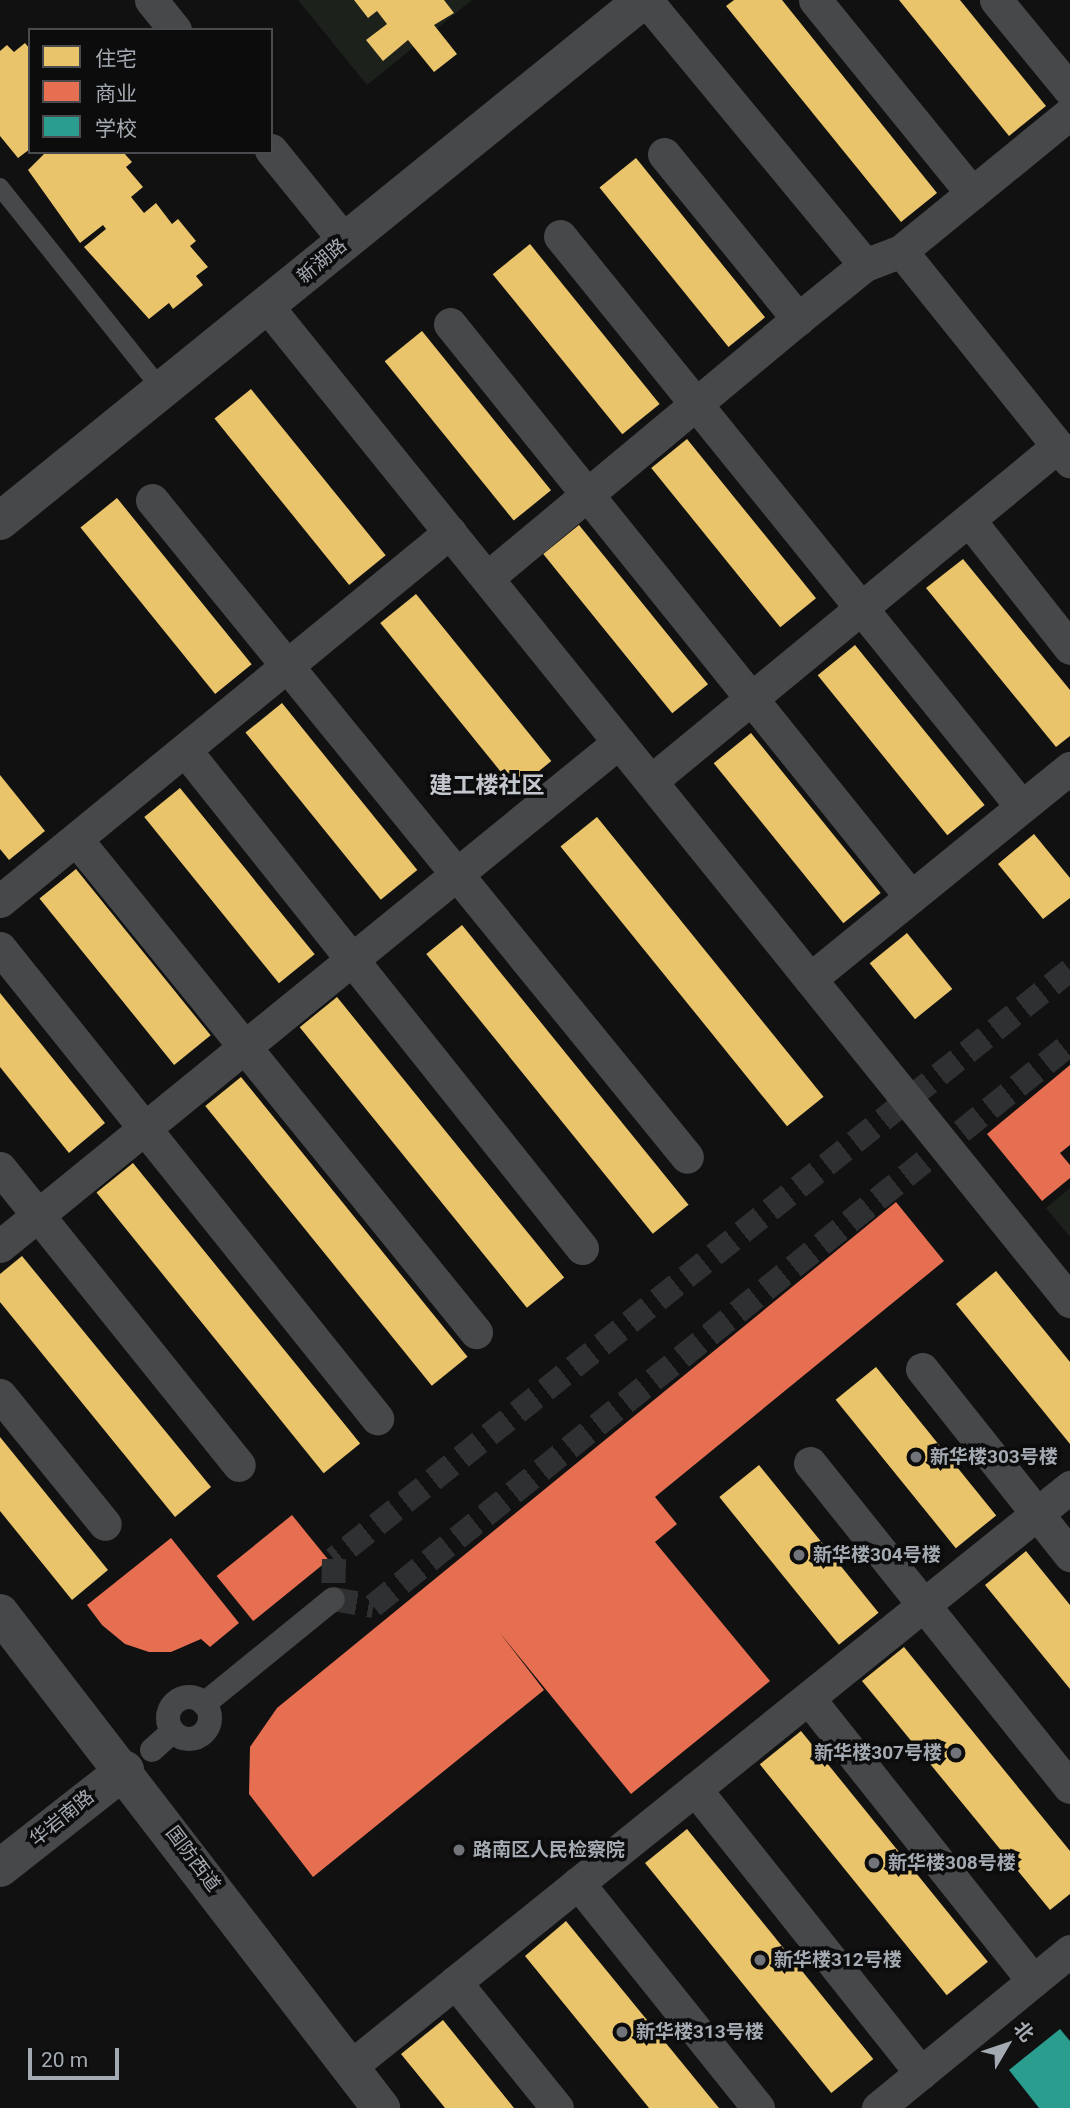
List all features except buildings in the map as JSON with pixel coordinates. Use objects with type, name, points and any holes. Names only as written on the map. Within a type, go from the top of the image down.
[{"type":"street","points":[[151,0],[173,28]]},
{"type":"street","points":[[645,0],[865,265]]},
{"type":"street","name":"新湖路","points":[[0,522],[645,0]]},
{"type":"street","points":[[815,0],[972,193]]},
{"type":"street","points":[[996,0],[1070,90]]},
{"type":"street","points":[[487,578],[797,319],[865,265],[901,250],[1070,113]]},
{"type":"street","points":[[273,152],[345,241]]},
{"type":"street","points":[[664,154],[797,319]]},
{"type":"street","points":[[560,236],[1022,807]]},
{"type":"street","points":[[651,781],[969,520],[1064,454],[901,250]]},
{"type":"street","points":[[267,306],[1070,1301]]},
{"type":"street","points":[[450,324],[911,897]]},
{"type":"street","points":[[152,500],[687,1157]]},
{"type":"street","points":[[969,520],[1070,648]]},
{"type":"street","points":[[0,901],[450,532]]},
{"type":"street","points":[[0,1246],[619,742]]},
{"type":"street","points":[[185,750],[582,1248]]},
{"type":"street","points":[[810,979],[1070,768]]},
{"type":"street","points":[[76,839],[476,1332]]},
{"type":"street","points":[[0,948],[377,1418]]},
{"type":"street","points":[[0,1168],[239,1465]]},
{"type":"street","points":[[922,1369],[1070,1555]]},
{"type":"street","points":[[0,1395],[105,1524]]},
{"type":"street","points":[[810,1463],[1070,1787]]},
{"type":"street","points":[[350,2067],[1070,1487]]},
{"type":"street","points":[[138,1760],[172,1732],[184,1739],[203,1734],[209,1722],[204,1703],[333,1599]]},
{"type":"street","name":"国防西道","points":[[0,1613],[138,1760],[381,2108]]},
{"type":"street","points":[[809,1699],[1034,1981]]},
{"type":"street","name":"华岩南路","points":[[0,1868],[138,1760]]},
{"type":"street","points":[[695,1789],[921,2073]]},
{"type":"street","points":[[579,1883],[758,2108]]},
{"type":"street","points":[[878,2108],[1070,1951]]},
{"type":"street","points":[[455,1982],[557,2108]]},
{"type":"lane","points":[[0,187],[162,390]]},
{"type":"shaded area","points":[[298,0],[472,0],[367,85]]},
{"type":"shaded area","points":[[1070,1188],[1070,1237],[1046,1208]]},
{"type":"tunnel","points":[[1070,970],[334,1559],[333,1599],[373,1606],[1070,1044]]},
{"type":"place","name":"新华楼303号楼","points":[[916,1457]]},
{"type":"place","name":"新华楼304号楼","points":[[799,1555]]},
{"type":"place","name":"新华楼307号楼","points":[[956,1753]]},
{"type":"place","name":"路南区人民检察院","points":[[459,1850]]},
{"type":"place","name":"新华楼308号楼","points":[[874,1863]]},
{"type":"place","name":"新华楼312号楼","points":[[760,1960]]},
{"type":"place","name":"新华楼313号楼","points":[[622,2032]]},
{"type":"district","name":"建工楼社区","points":[[487,786]]}]
